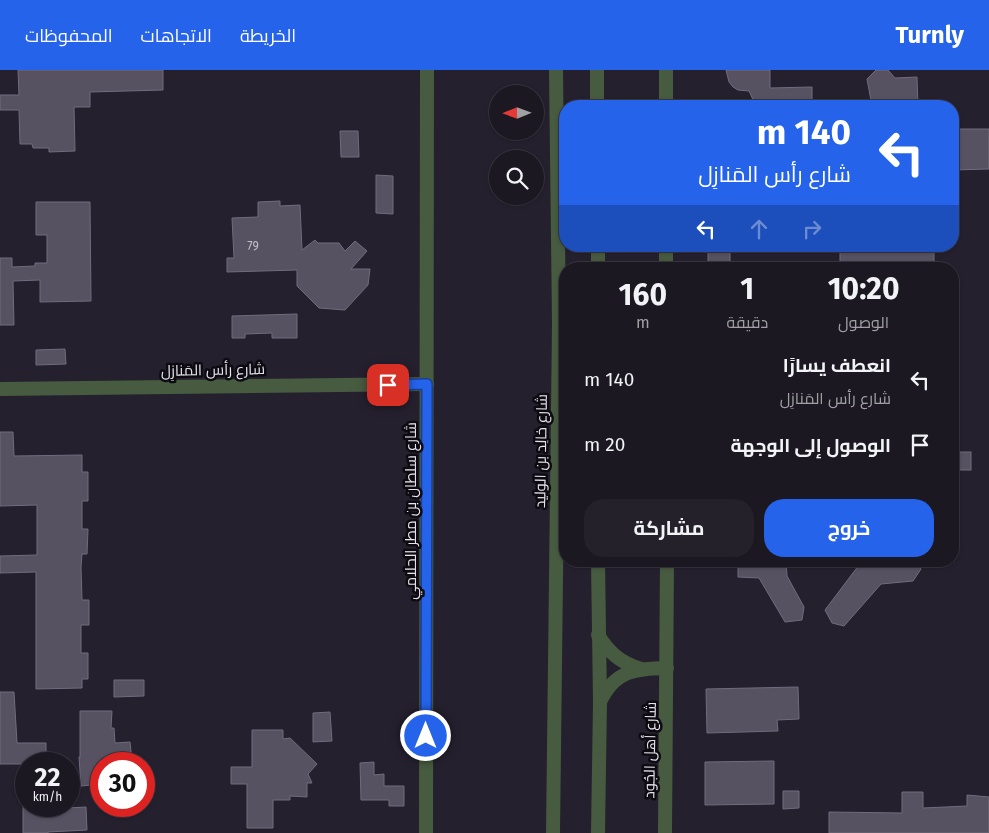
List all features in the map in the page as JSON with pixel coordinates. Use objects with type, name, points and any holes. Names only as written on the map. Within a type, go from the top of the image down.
[{"type":"street","name":"شارع سلطان بن مطر الحلامي","points":[[426,833],[427,70]]},
{"type":"street","name":"شارع خالِد بن الوليد","points":[[556,70],[559,199]]},
{"type":"street","points":[[597,70],[597,100]]},
{"type":"street","points":[[666,70],[666,100]]},
{"type":"street","name":"شارع رأس المَنازِل","points":[[0,389],[427,384]]},
{"type":"street","name":"شارع خالِد بن الوليد","points":[[553,833],[559,496]]},
{"type":"street","points":[[598,567],[600,702],[598,833]]},
{"type":"street","name":"شارع أهل الجُود","points":[[665,833],[667,567]]},
{"type":"street","points":[[598,635],[605,647],[615,657],[627,665],[641,669]]},
{"type":"street","points":[[600,702],[605,692],[620,676],[630,671],[641,669],[667,668]]},
{"type":"building","points":[[18,70],[163,70],[163,90],[90,92],[90,107],[74,107],[75,151],[49,152],[49,148],[33,148],[32,144],[20,144],[19,110],[0,110],[0,95],[19,95]]},
{"type":"building","points":[[726,70],[770,70],[770,88],[812,87],[812,100],[753,100],[749,91],[738,90],[729,82]]},
{"type":"building","points":[[876,70],[888,70],[895,78],[917,77],[918,100],[871,100],[867,79]]},
{"type":"building","points":[[959,129],[989,129],[989,169],[959,170]]},
{"type":"building","points":[[340,131],[358,131],[359,157],[341,157]]},
{"type":"building","points":[[376,175],[393,176],[393,214],[376,213]]},
{"type":"building","points":[[280,201],[280,206],[300,205],[302,250],[315,240],[318,243],[339,243],[345,251],[355,241],[367,251],[351,269],[370,269],[368,285],[345,310],[319,308],[297,286],[297,270],[227,272],[227,258],[234,258],[232,218],[258,217],[258,202]]},
{"type":"building","points":[[36,202],[90,202],[91,301],[40,302],[40,280],[13,281],[14,325],[0,325],[0,258],[12,258],[12,267],[35,266],[35,263],[47,263],[47,235],[36,235]]},
{"type":"building","points":[[708,252],[730,252],[730,262],[708,262]]},
{"type":"building","points":[[840,252],[934,252],[934,262],[840,262]]},
{"type":"building","points":[[297,314],[297,338],[272,338],[272,333],[245,334],[245,338],[232,338],[232,316]]},
{"type":"building","points":[[65,349],[66,364],[36,365],[36,350]]},
{"type":"building","points":[[0,432],[13,432],[14,456],[82,455],[82,472],[88,472],[88,501],[82,501],[82,529],[88,529],[87,554],[82,554],[81,567],[82,600],[89,600],[89,625],[81,625],[81,653],[88,653],[88,679],[82,679],[82,688],[36,689],[36,572],[0,573],[0,556],[37,555],[37,505],[0,506]]},
{"type":"building","points":[[959,452],[971,452],[971,470],[959,470]]},
{"type":"building","points":[[738,567],[786,567],[787,576],[804,607],[802,620],[785,622],[759,578],[738,577]]},
{"type":"building","points":[[857,567],[920,567],[921,569],[913,581],[881,584],[844,626],[832,623],[825,610]]},
{"type":"building","points":[[114,680],[144,680],[144,696],[114,697]]},
{"type":"building","points":[[798,687],[799,719],[777,720],[778,731],[707,733],[706,689]]},
{"type":"building","points":[[0,692],[14,692],[17,743],[46,743],[46,752],[15,752],[15,764],[0,764]]},
{"type":"building","points":[[80,711],[112,711],[111,728],[114,728],[115,743],[130,742],[131,752],[90,752],[90,785],[81,786]]},
{"type":"building","points":[[330,712],[332,741],[313,742],[313,713]]},
{"type":"building","points":[[252,730],[283,730],[283,739],[290,738],[317,764],[308,774],[312,783],[307,783],[307,797],[290,796],[290,800],[273,800],[273,828],[247,828],[247,784],[231,784],[231,767],[252,767]]},
{"type":"building","points":[[774,761],[774,804],[705,805],[705,762]]},
{"type":"building","points":[[374,762],[374,775],[384,774],[384,786],[404,786],[404,806],[389,806],[389,800],[361,800],[360,763]]},
{"type":"building","points":[[783,791],[799,791],[799,808],[783,809]]},
{"type":"building","points":[[902,792],[923,792],[923,808],[967,806],[967,795],[989,797],[989,833],[829,833],[829,812],[902,813]]},
{"type":"building","points":[[80,807],[86,807],[87,830],[23,833],[23,817],[80,817]]},
{"type":"route","points":[[388,385],[427,384],[426,736]]}]
